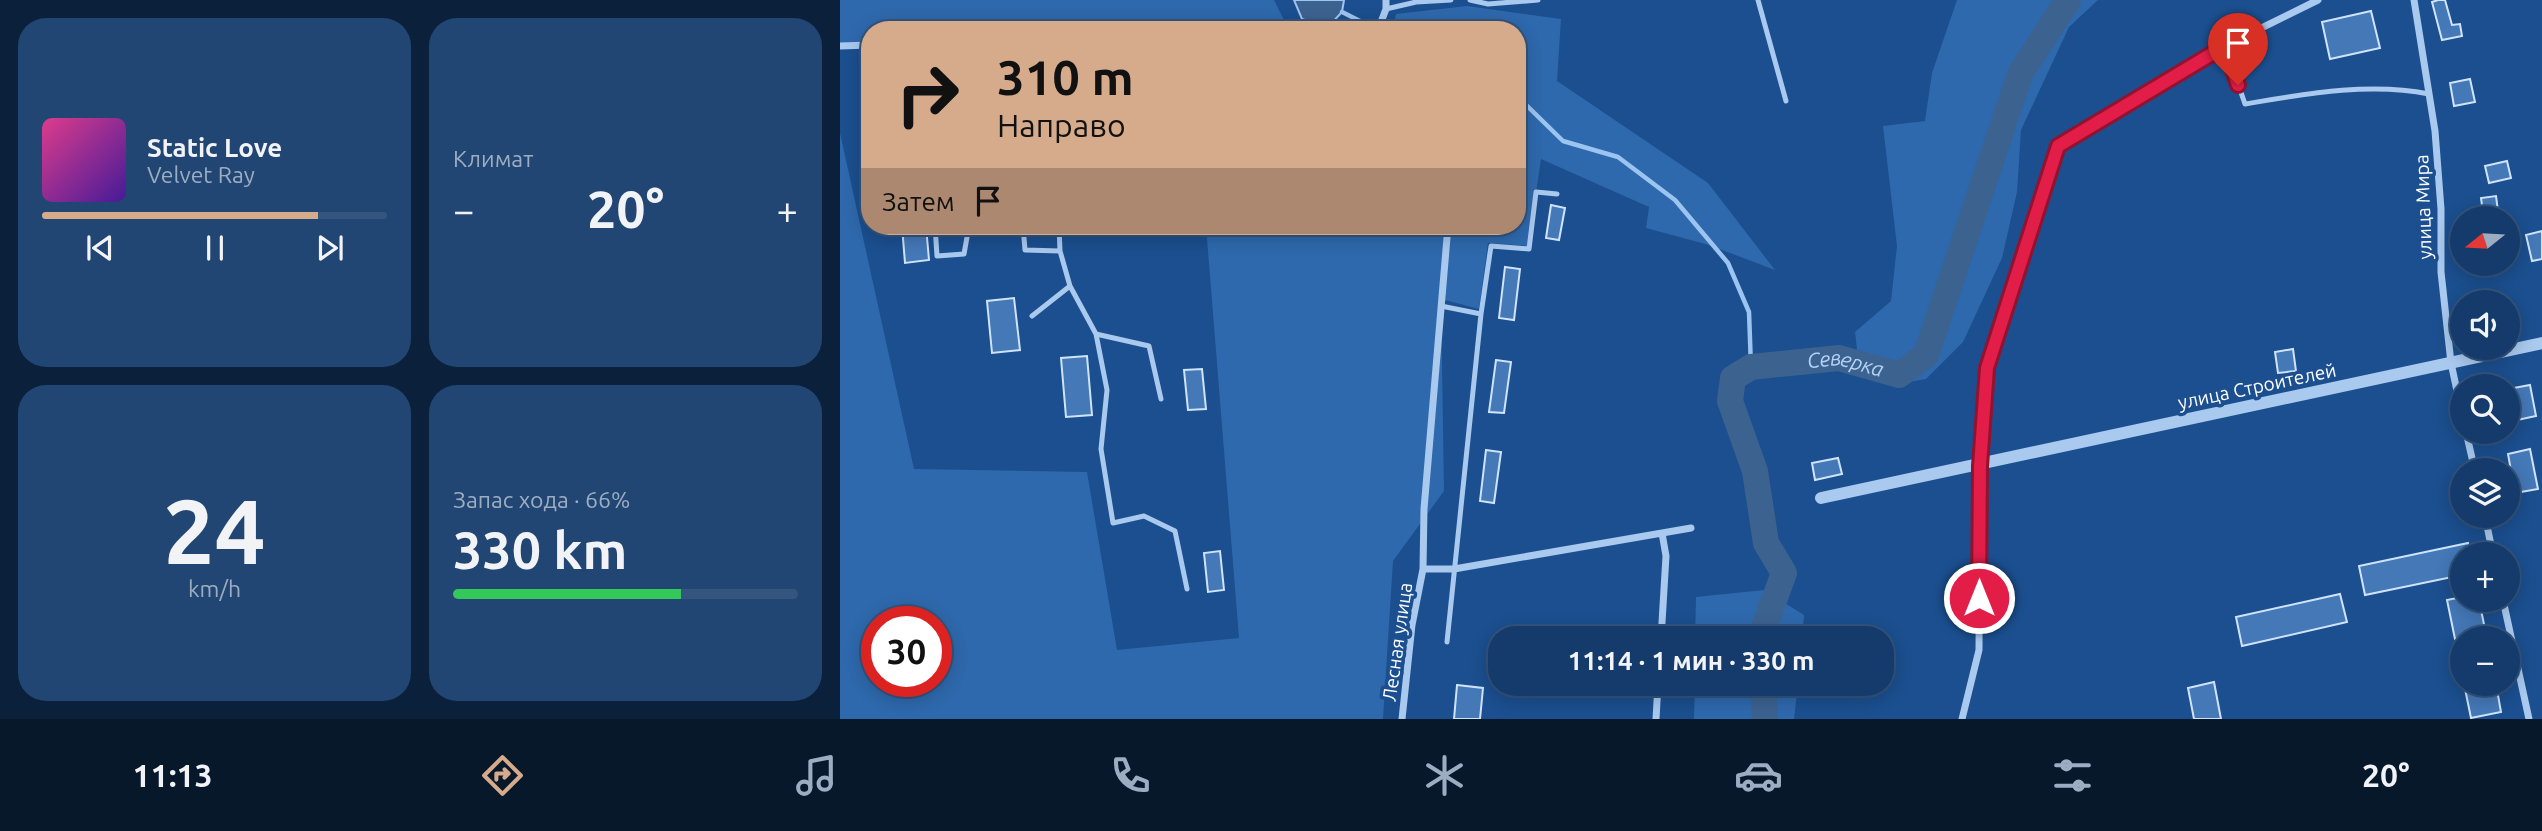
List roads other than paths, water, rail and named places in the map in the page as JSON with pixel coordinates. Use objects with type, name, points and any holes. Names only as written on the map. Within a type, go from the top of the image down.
[{"type":"street","points":[[1962,719],[1979,650],[1980,466],[1987,368],[2058,146],[2225,46],[2318,0]]},
{"type":"street","name":"улица Мира","points":[[2414,0],[2438,164],[2441,272],[2453,374]]},
{"type":"street","points":[[1381,21],[1386,4]]},
{"type":"street","points":[[840,46],[861,45]]},
{"type":"street","name":"Лесная улица","points":[[1402,719],[1412,625],[1423,569],[1424,509],[1447,235]]},
{"type":"street","name":"улица Строителей","points":[[1821,498],[1980,466],[2542,343]]},
{"type":"street","points":[[1423,569],[1454,569],[1691,528]]},
{"type":"street","points":[[1662,533],[1666,556],[1662,626]]},
{"type":"street","points":[[2506,612],[2529,719]]},
{"type":"street","points":[[1656,719],[1657,696]]},
{"type":"lane","points":[[1386,4],[1451,0]]},
{"type":"lane","points":[[1470,0],[1488,4],[1538,0]]},
{"type":"lane","points":[[1758,0],[1786,101]]},
{"type":"lane","points":[[2225,46],[2245,104],[2296,96],[2375,89],[2405,89],[2429,94]]},
{"type":"lane","points":[[1447,642],[1481,314],[1491,246],[1530,249],[1536,192],[1558,194]]},
{"type":"lane","points":[[936,235],[937,256],[964,254],[967,235]]},
{"type":"lane","points":[[1024,235],[1025,250],[1060,251]]},
{"type":"lane","points":[[1059,235],[1060,251],[1070,286],[1096,334],[1107,390],[1101,449],[1112,523],[1144,516],[1175,531],[1186,589]]},
{"type":"lane","points":[[1032,316],[1070,286]]},
{"type":"lane","points":[[1441,306],[1481,314]]},
{"type":"lane","points":[[1096,334],[1149,346],[1161,399]]},
{"type":"waterway","name":"Северка","points":[[1765,626],[1784,573],[1766,543],[1755,471],[1730,401],[1733,378],[1751,367],[1839,358],[1899,375],[1926,355],[2020,74],[2068,0]]},
{"type":"waterway","points":[[1342,12],[1360,21]]},
{"type":"waterway","points":[[1526,105],[1563,141],[1618,157],[1675,200],[1728,263],[1749,312],[1751,367]]},
{"type":"waterway","name":"Северка","points":[[1764,696],[1765,719]]}]
